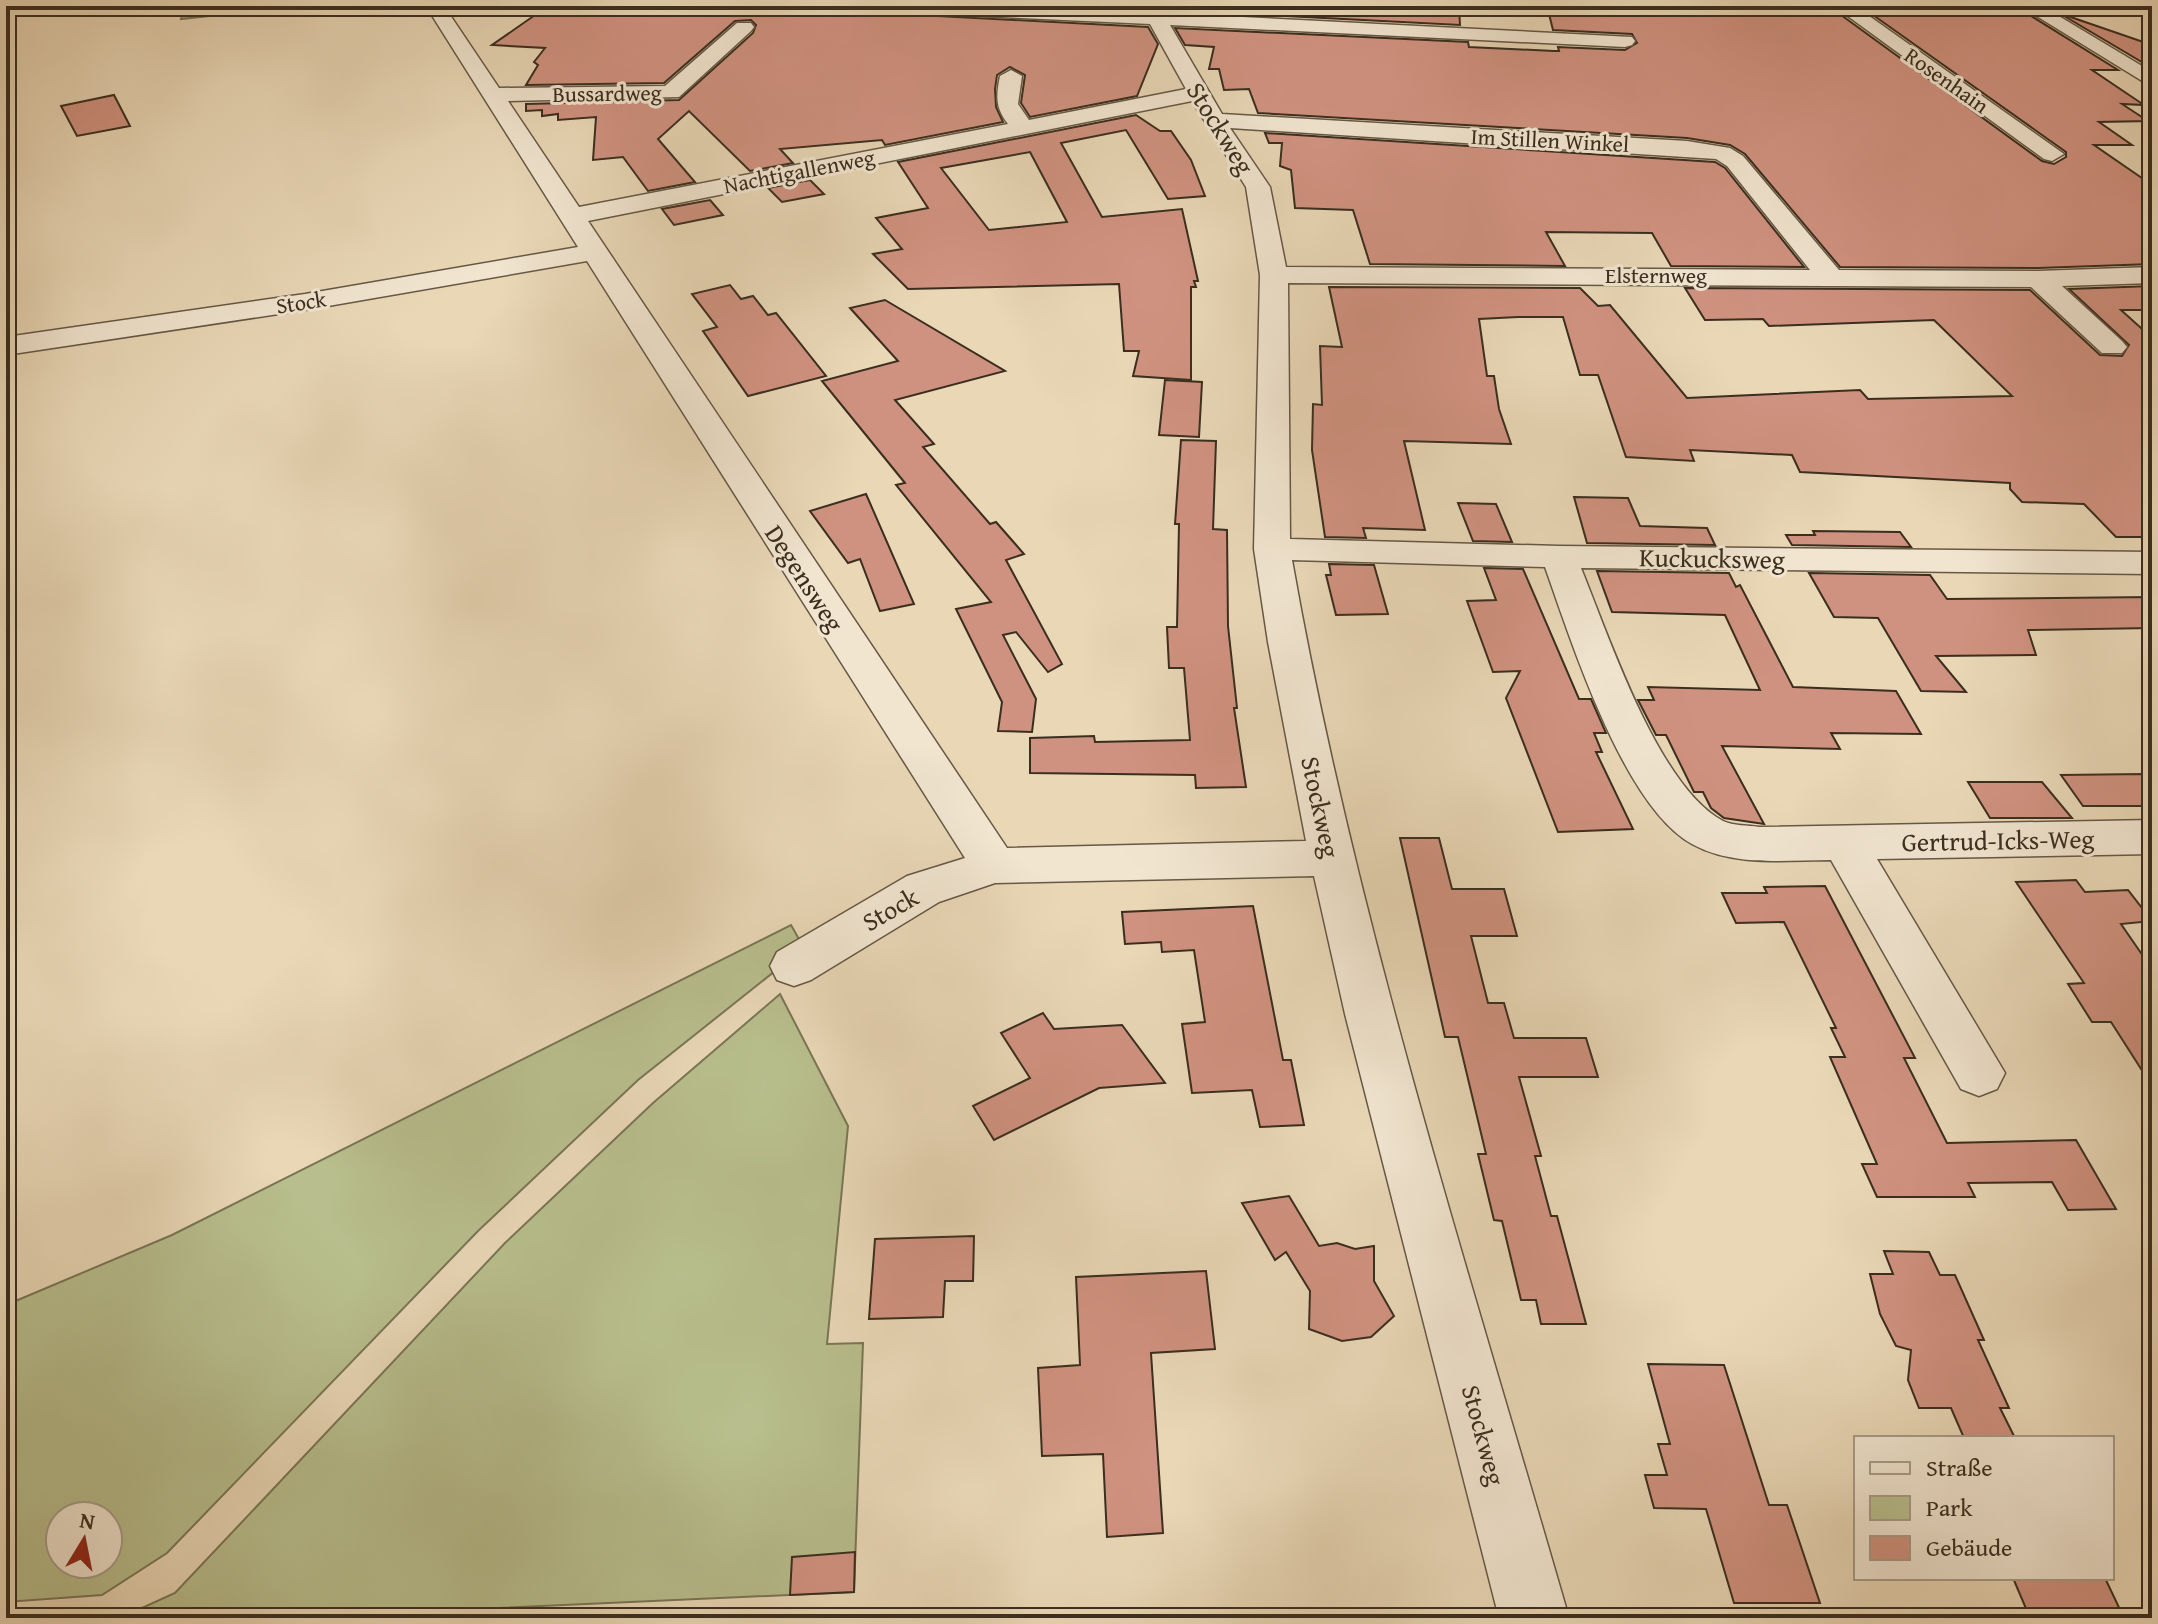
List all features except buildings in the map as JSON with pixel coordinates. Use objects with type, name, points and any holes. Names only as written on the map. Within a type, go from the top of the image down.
[{"type":"street","name":"Degensweg","points":[[435,6],[994,866]]},
{"type":"street","points":[[892,6],[1153,13],[1625,41]]},
{"type":"street","name":"Rosenhain","points":[[1843,6],[2052,154]]},
{"type":"street","points":[[2029,6],[2152,81]]},
{"type":"street","name":"Stockweg","points":[[1153,13],[1214,120],[1258,187],[1274,275],[1272,549],[1284,630],[1332,858],[1374,1028],[1534,1618]]},
{"type":"street","points":[[1488,16],[1507,35]]},
{"type":"street","name":"Bussardweg","points":[[493,95],[671,92],[744,27]]},
{"type":"street","points":[[1011,76],[1005,105],[1008,113],[1023,126]]},
{"type":"street","name":"Nachtigallenweg","points":[[574,216],[1198,93]]},
{"type":"street","name":"Im Stillen Winkel","points":[[1214,120],[1687,148],[1722,153],[1735,161],[1830,276]]},
{"type":"street","name":"Stock","points":[[6,346],[305,302],[596,252]]},
{"type":"street","name":"Elsternweg","points":[[1274,275],[2038,279],[2152,275]]},
{"type":"street","points":[[2038,279],[2112,347]]},
{"type":"street","name":"Kuckucksweg","points":[[1272,549],[1559,557],[2152,563]]},
{"type":"street","name":"Gertrud-Icks-Weg","points":[[1559,557],[1616,704],[1671,801],[1707,832],[1759,844],[2152,837]]},
{"type":"street","points":[[1844,843],[1979,1073]]},
{"type":"street","points":[[994,866],[1332,858]]},
{"type":"street","name":"Stock","points":[[794,966],[923,889],[994,866]]},
{"type":"green space","points":[[185,6],[304,6],[181,19]]},
{"type":"green space","points":[[791,925],[804,948],[638,1080],[478,1231],[167,1553],[102,1595],[6,1602],[6,1305],[172,1235]]},
{"type":"green space","points":[[780,994],[848,1126],[827,1344],[863,1343],[854,1592],[386,1613],[384,1618],[120,1618],[175,1593],[505,1243],[653,1103]]}]
